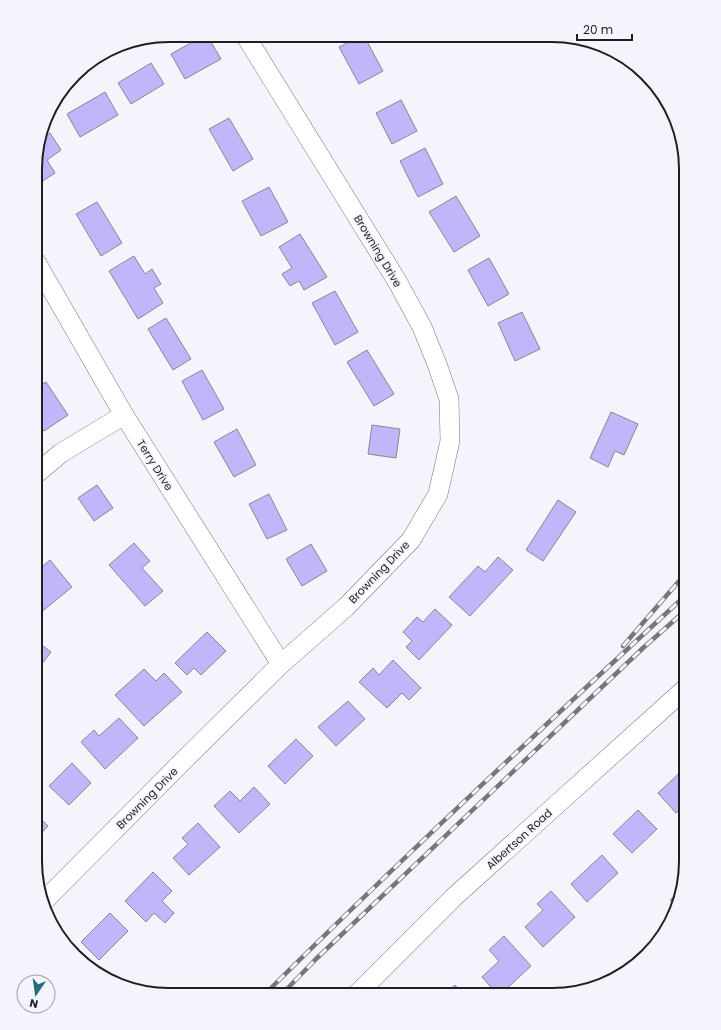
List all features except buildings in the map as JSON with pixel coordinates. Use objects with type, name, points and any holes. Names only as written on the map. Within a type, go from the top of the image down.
[{"type":"street","name":"Browning Drive","points":[[48,897],[281,664],[346,607],[410,540],[438,494],[450,441],[449,399],[422,327],[397,281],[249,42]]},
{"type":"street","name":"Terry Drive","points":[[42,272],[124,415],[281,664]]},
{"type":"street","points":[[42,469],[61,453],[124,415]]},
{"type":"street","name":"Albertson Road","points":[[363,988],[454,897],[679,694]]},
{"type":"railway","points":[[623,646],[679,581]]},
{"type":"railway","points":[[271,988],[474,793],[679,601]]},
{"type":"railway","points":[[288,988],[316,959],[643,648],[679,616]]}]
